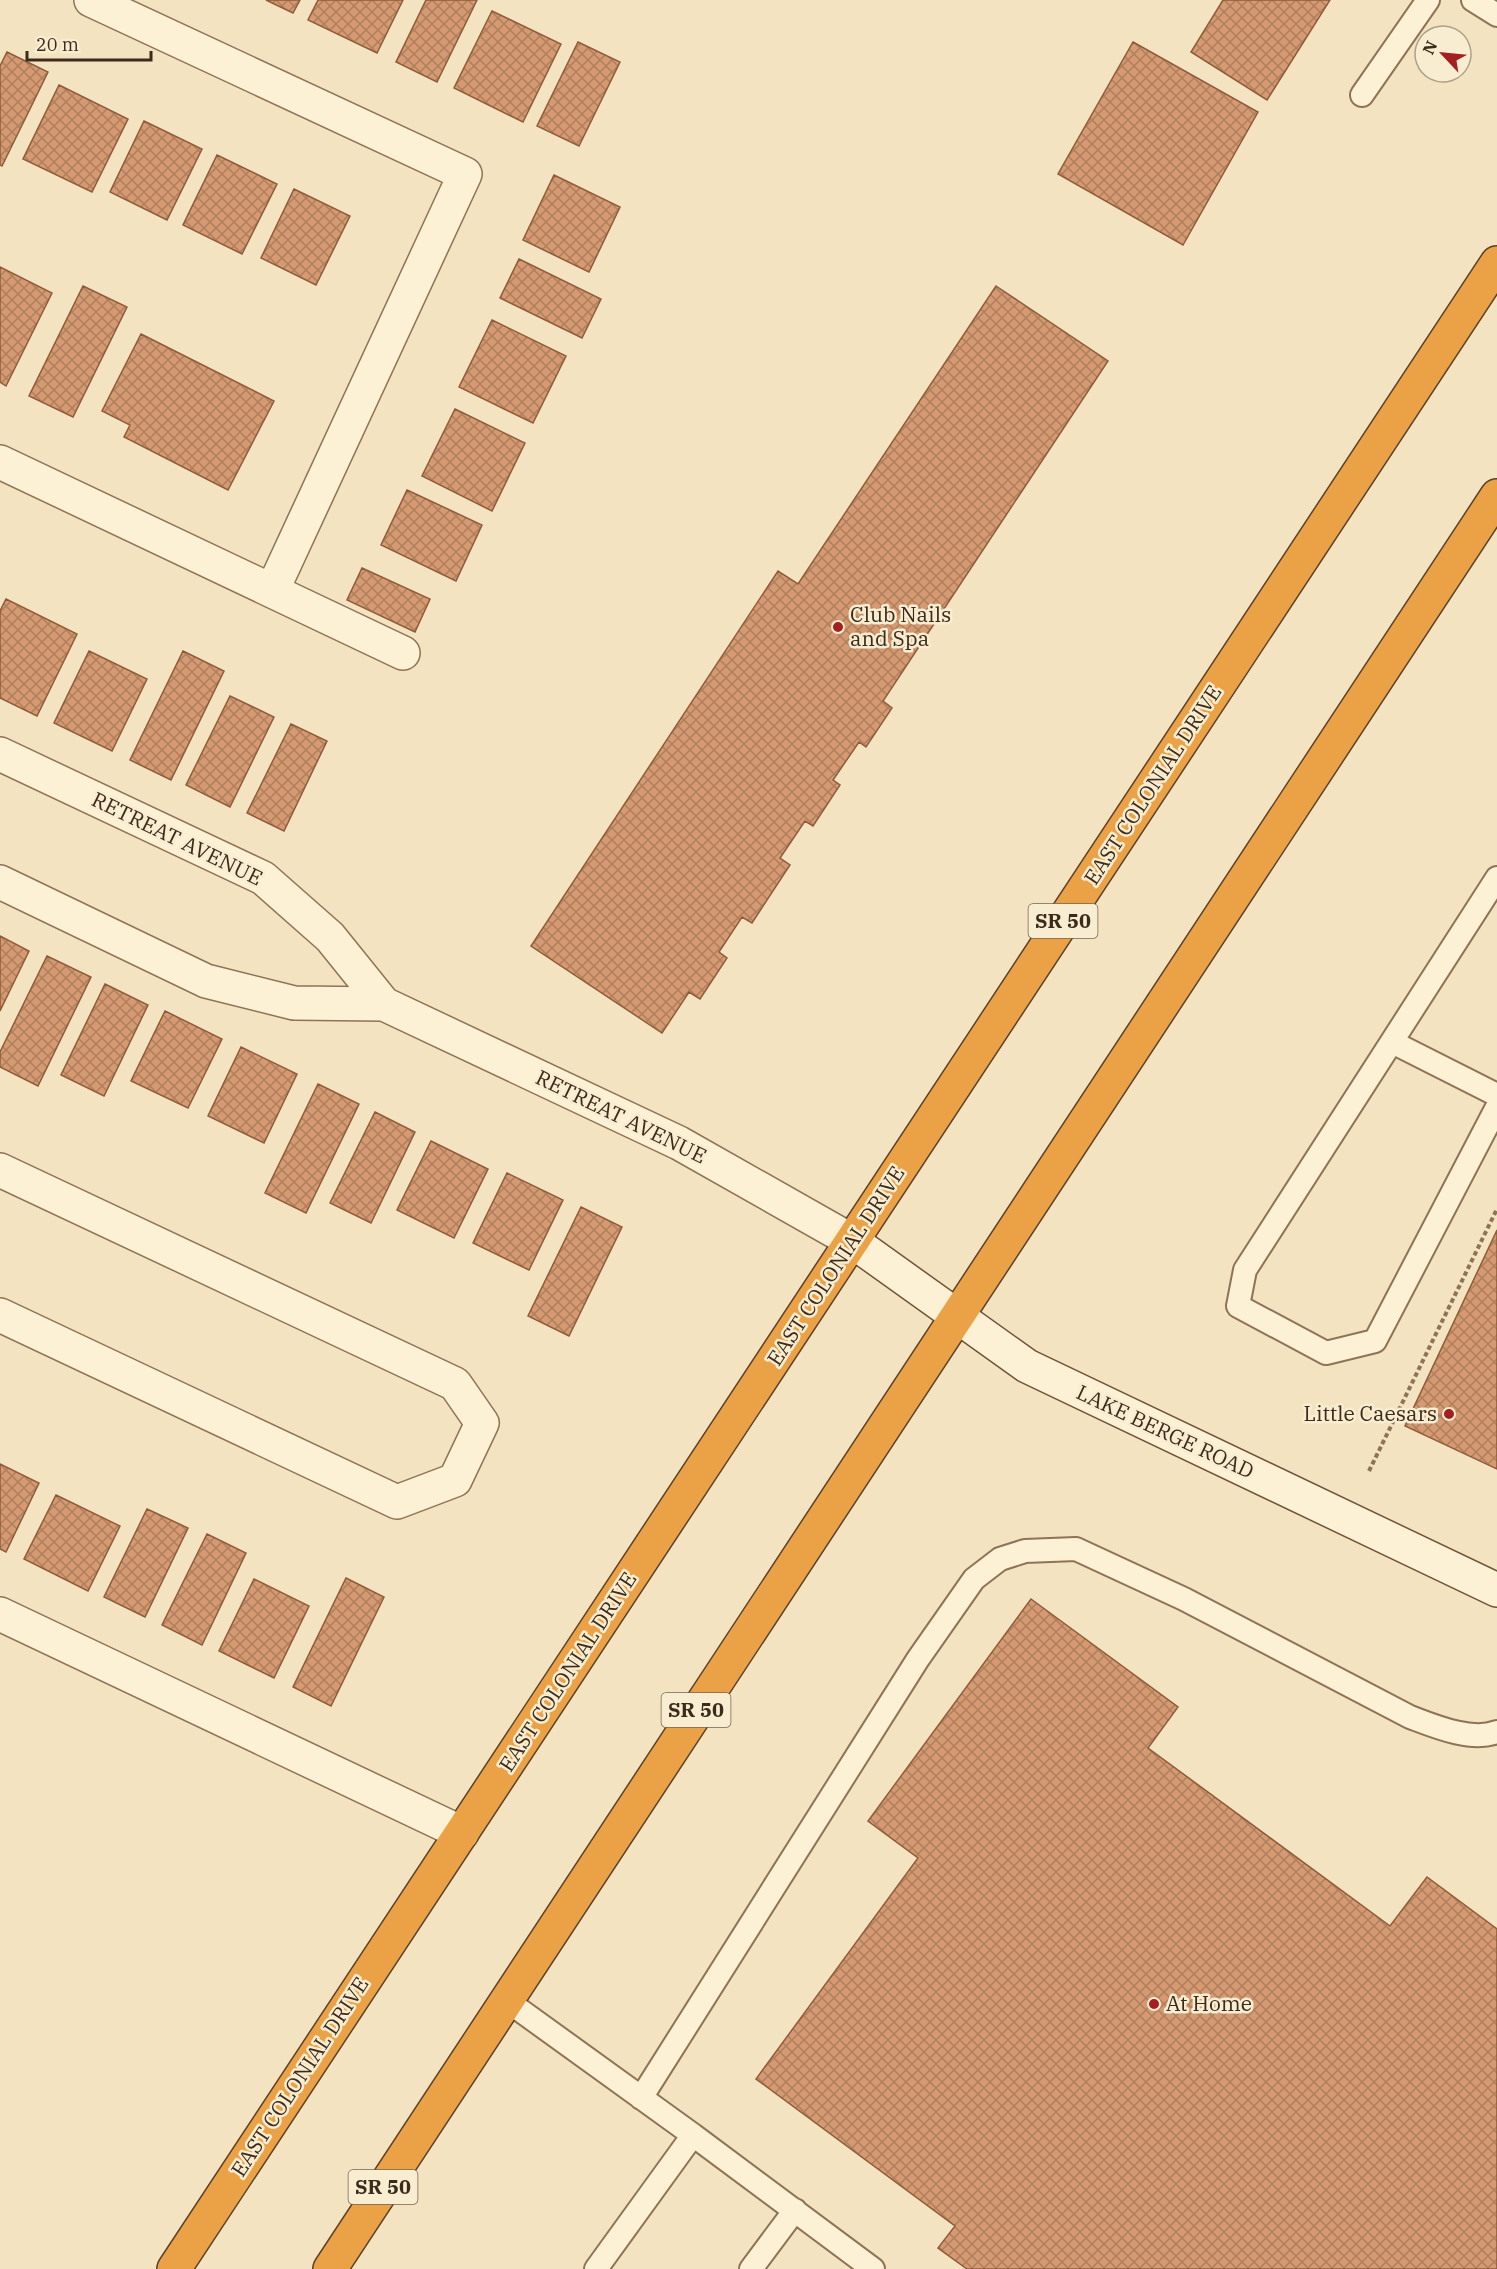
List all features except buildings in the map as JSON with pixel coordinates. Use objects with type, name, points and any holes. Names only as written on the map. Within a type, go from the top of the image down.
[{"type":"highway","name":"EAST COLONIAL DRIVE","points":[[174,2269],[1497,263]]},
{"type":"highway","name":"SR 50","points":[[330,2269],[1497,496]]},
{"type":"street","points":[[91,0],[465,174],[272,591]]},
{"type":"street","points":[[0,462],[403,653]]},
{"type":"street","name":"RETREAT AVENUE","points":[[0,754],[263,878],[330,938],[384,1004]]},
{"type":"street","name":"RETREAT AVENUE","points":[[0,882],[206,981],[294,1003],[384,1004],[679,1143],[852,1241]]},
{"type":"street","points":[[0,1170],[455,1384],[482,1423],[455,1480],[397,1502],[0,1315]]},
{"type":"street","name":"LAKE BERGE ROAD","points":[[852,1241],[1027,1366],[1497,1590]]},
{"type":"street","points":[[0,1614],[462,1833]]},
{"type":"lane","points":[[1362,95],[1428,0]]},
{"type":"lane","points":[[1473,0],[1497,15]]},
{"type":"lane","points":[[1497,878],[1245,1270],[1238,1306],[1326,1353],[1375,1341],[1497,1107]]},
{"type":"lane","points":[[1392,1042],[1497,1095]]},
{"type":"lane","points":[[641,2098],[918,1659],[974,1579],[1000,1559],[1026,1551],[1076,1549],[1184,1599],[1410,1717],[1465,1734],[1497,1732]]},
{"type":"lane","points":[[506,2000],[873,2269]]},
{"type":"lane","points":[[596,2269],[693,2135]]},
{"type":"lane","points":[[750,2269],[795,2210]]},
{"type":"path","points":[[1369,1471],[1497,1209]]},
{"type":"place","name":"Club Nails and Spa","points":[[838,627]]},
{"type":"place","name":"Little Caesars","points":[[1449,1414]]},
{"type":"place","name":"At Home","points":[[1154,2004]]}]
